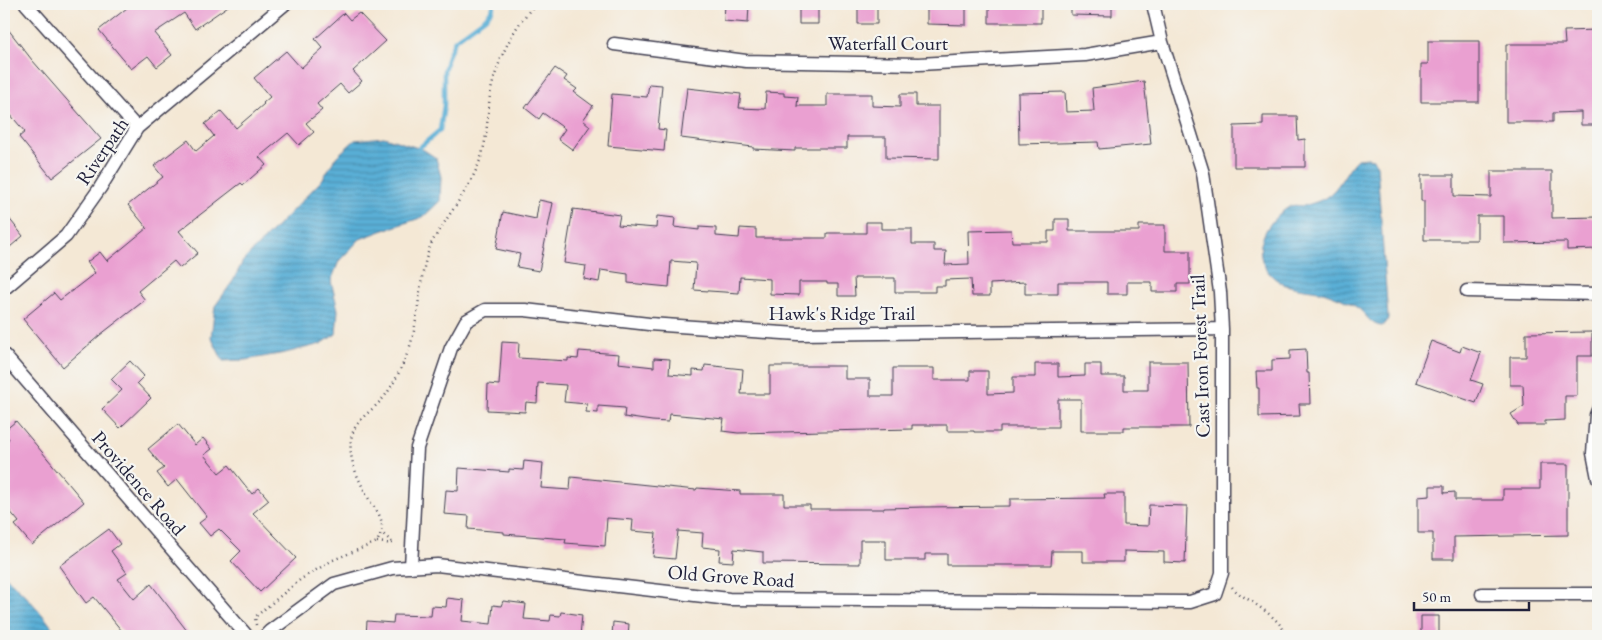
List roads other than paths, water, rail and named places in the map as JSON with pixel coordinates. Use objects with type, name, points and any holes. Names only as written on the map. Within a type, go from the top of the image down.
[{"type":"street","points":[[26,4],[137,128]]},
{"type":"street","name":"Riverpath","points":[[4,289],[66,236],[100,188],[137,128],[286,4]]},
{"type":"street","name":"Cast Iron Forest Trail","points":[[1153,4],[1162,42],[1204,173],[1220,292],[1222,329],[1222,573],[1215,594]]},
{"type":"street","name":"Waterfall Court","points":[[614,44],[746,61],[919,64],[1085,55],[1162,42]]},
{"type":"street","points":[[1467,291],[1598,294]]},
{"type":"street","name":"Hawk's Ridge Trail","points":[[411,567],[418,448],[451,348],[466,321],[485,310],[525,310],[649,324],[798,334],[1222,329]]},
{"type":"street","name":"Providence Road","points":[[4,355],[247,636]]},
{"type":"street","points":[[1598,410],[1596,415],[1594,453],[1598,478]]},
{"type":"street","name":"Old Grove Road","points":[[265,636],[334,584],[392,568],[438,565],[729,599],[1190,602],[1215,594]]},
{"type":"street","points":[[1482,594],[1598,594]]},
{"type":"water","points":[[384,137],[424,150],[436,158],[441,177],[440,201],[423,217],[360,239],[339,261],[331,281],[338,310],[336,334],[321,344],[285,353],[245,360],[223,361],[211,337],[215,306],[233,281],[243,261],[322,180],[336,157],[355,140]]},
{"type":"water","points":[[1357,159],[1373,159],[1377,166],[1388,318],[1382,326],[1375,324],[1358,308],[1341,299],[1323,292],[1286,285],[1275,279],[1264,265],[1261,256],[1263,237],[1273,220],[1291,206],[1304,206],[1325,198],[1338,186]]},
{"type":"water","points":[[4,575],[33,604],[58,636],[4,636]]},
{"type":"waterway","points":[[419,148],[440,130],[444,105],[444,71],[455,40],[485,18],[492,10],[494,4]]}]
